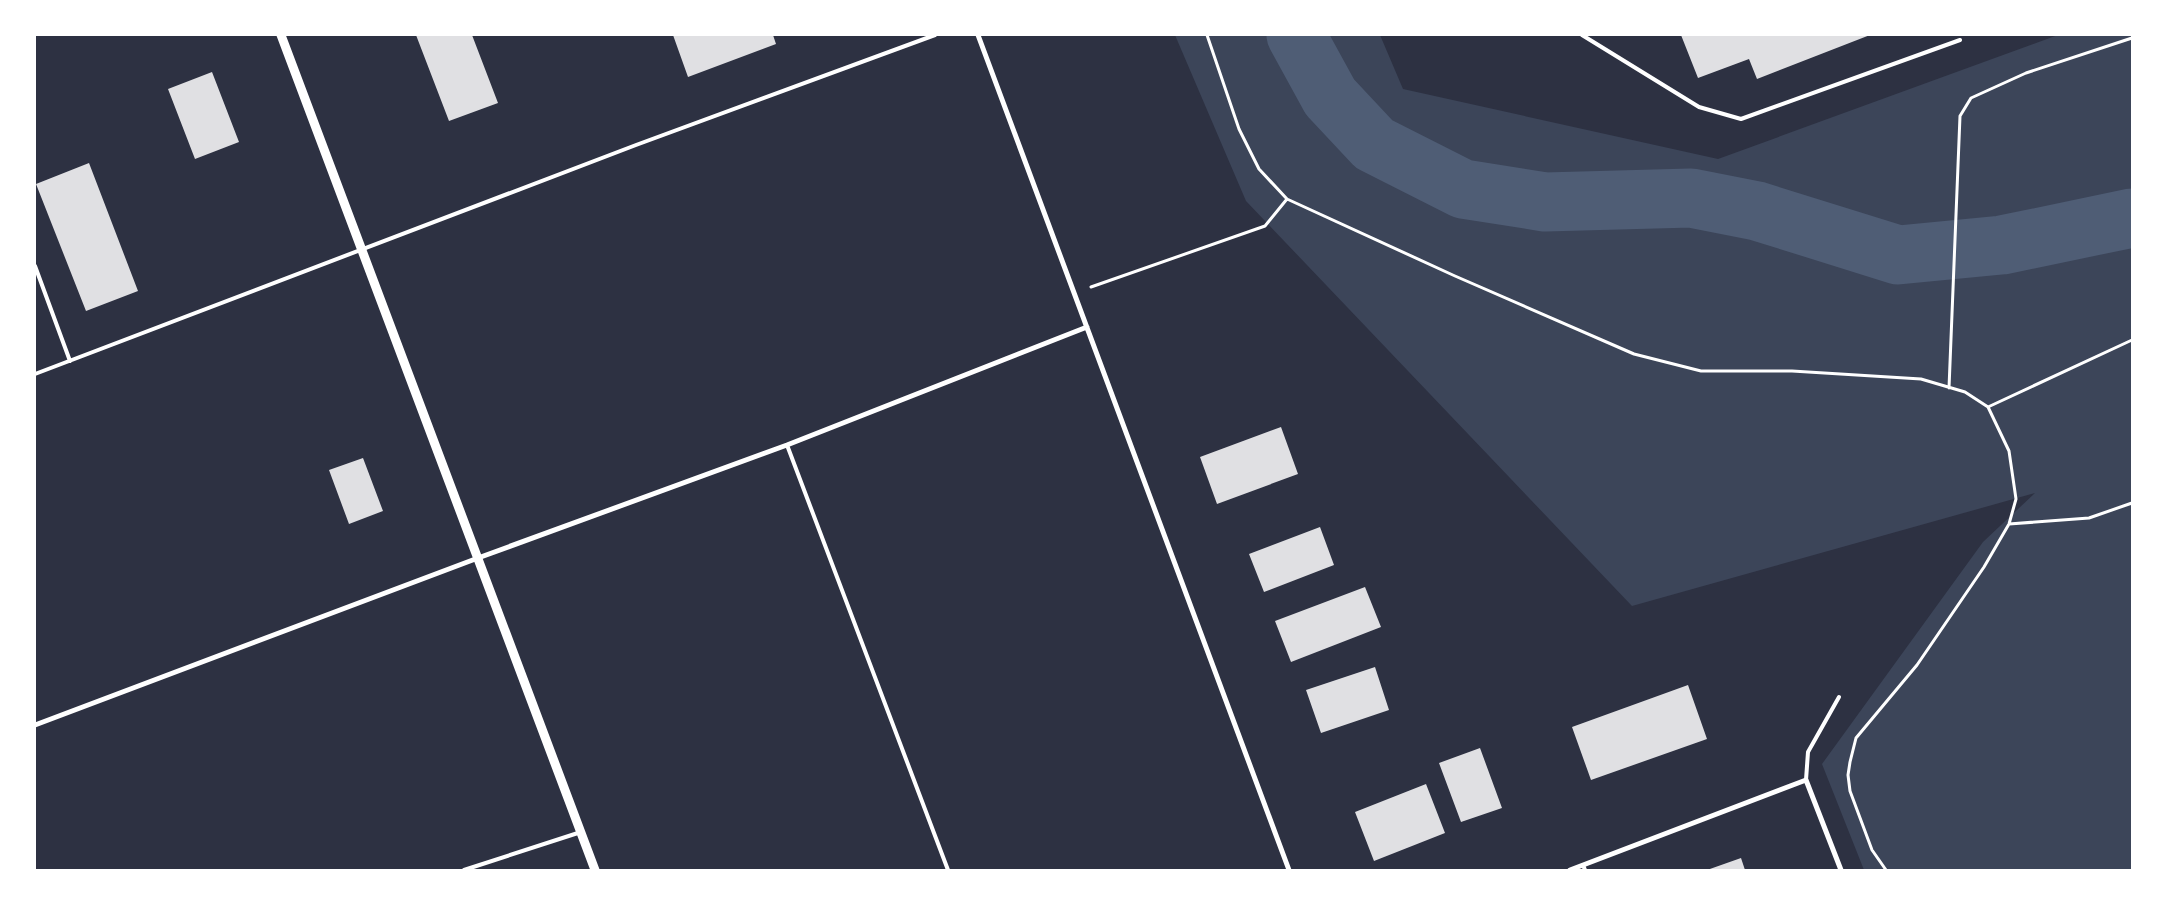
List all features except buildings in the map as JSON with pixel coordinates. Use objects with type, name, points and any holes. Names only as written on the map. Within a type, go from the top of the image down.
[{"type":"street","points":[[281,35],[595,870]]},
{"type":"street","points":[[978,35],[1289,870]]},
{"type":"street","points":[[35,725],[478,558],[787,445],[1087,327]]},
{"type":"street","points":[[1570,870],[1584,868],[1806,780],[1841,870]]},
{"type":"lane","points":[[35,374],[636,145],[935,35]]},
{"type":"lane","points":[[1582,35],[1699,107],[1741,119],[1960,40]]},
{"type":"lane","points":[[35,266],[70,361]]},
{"type":"lane","points":[[787,445],[948,870]]},
{"type":"lane","points":[[1806,780],[1808,752],[1839,696]]},
{"type":"lane","points":[[464,870],[580,832]]},
{"type":"path","points":[[1207,35],[1239,129],[1259,168],[1287,199],[1455,276],[1634,354],[1701,371],[1792,371],[1921,379],[1965,392],[1988,407],[2009,451],[2016,499],[2009,524],[1984,567],[1917,665],[1856,738],[1848,775],[1850,791],[1872,850],[1886,870]]},
{"type":"path","points":[[1949,388],[1960,116],[1972,98],[2026,73],[2132,38]]},
{"type":"path","points":[[1075,293],[1265,226],[1287,199]]},
{"type":"path","points":[[1988,407],[2132,340]]},
{"type":"path","points":[[2009,524],[2089,518],[2132,503]]},
{"type":"shaded area","points":[[1175,35],[1380,35],[1403,89],[1718,159],[2058,35],[2132,35],[2132,870],[1864,870],[1822,764],[1983,542],[2035,493],[1632,606],[1246,201]]},
{"type":"waterway","points":[[1296,35],[1330,97],[1374,144],[1463,189],[1545,202],[1691,198],[1757,211],[1898,255],[2002,245],[2132,218]]}]
